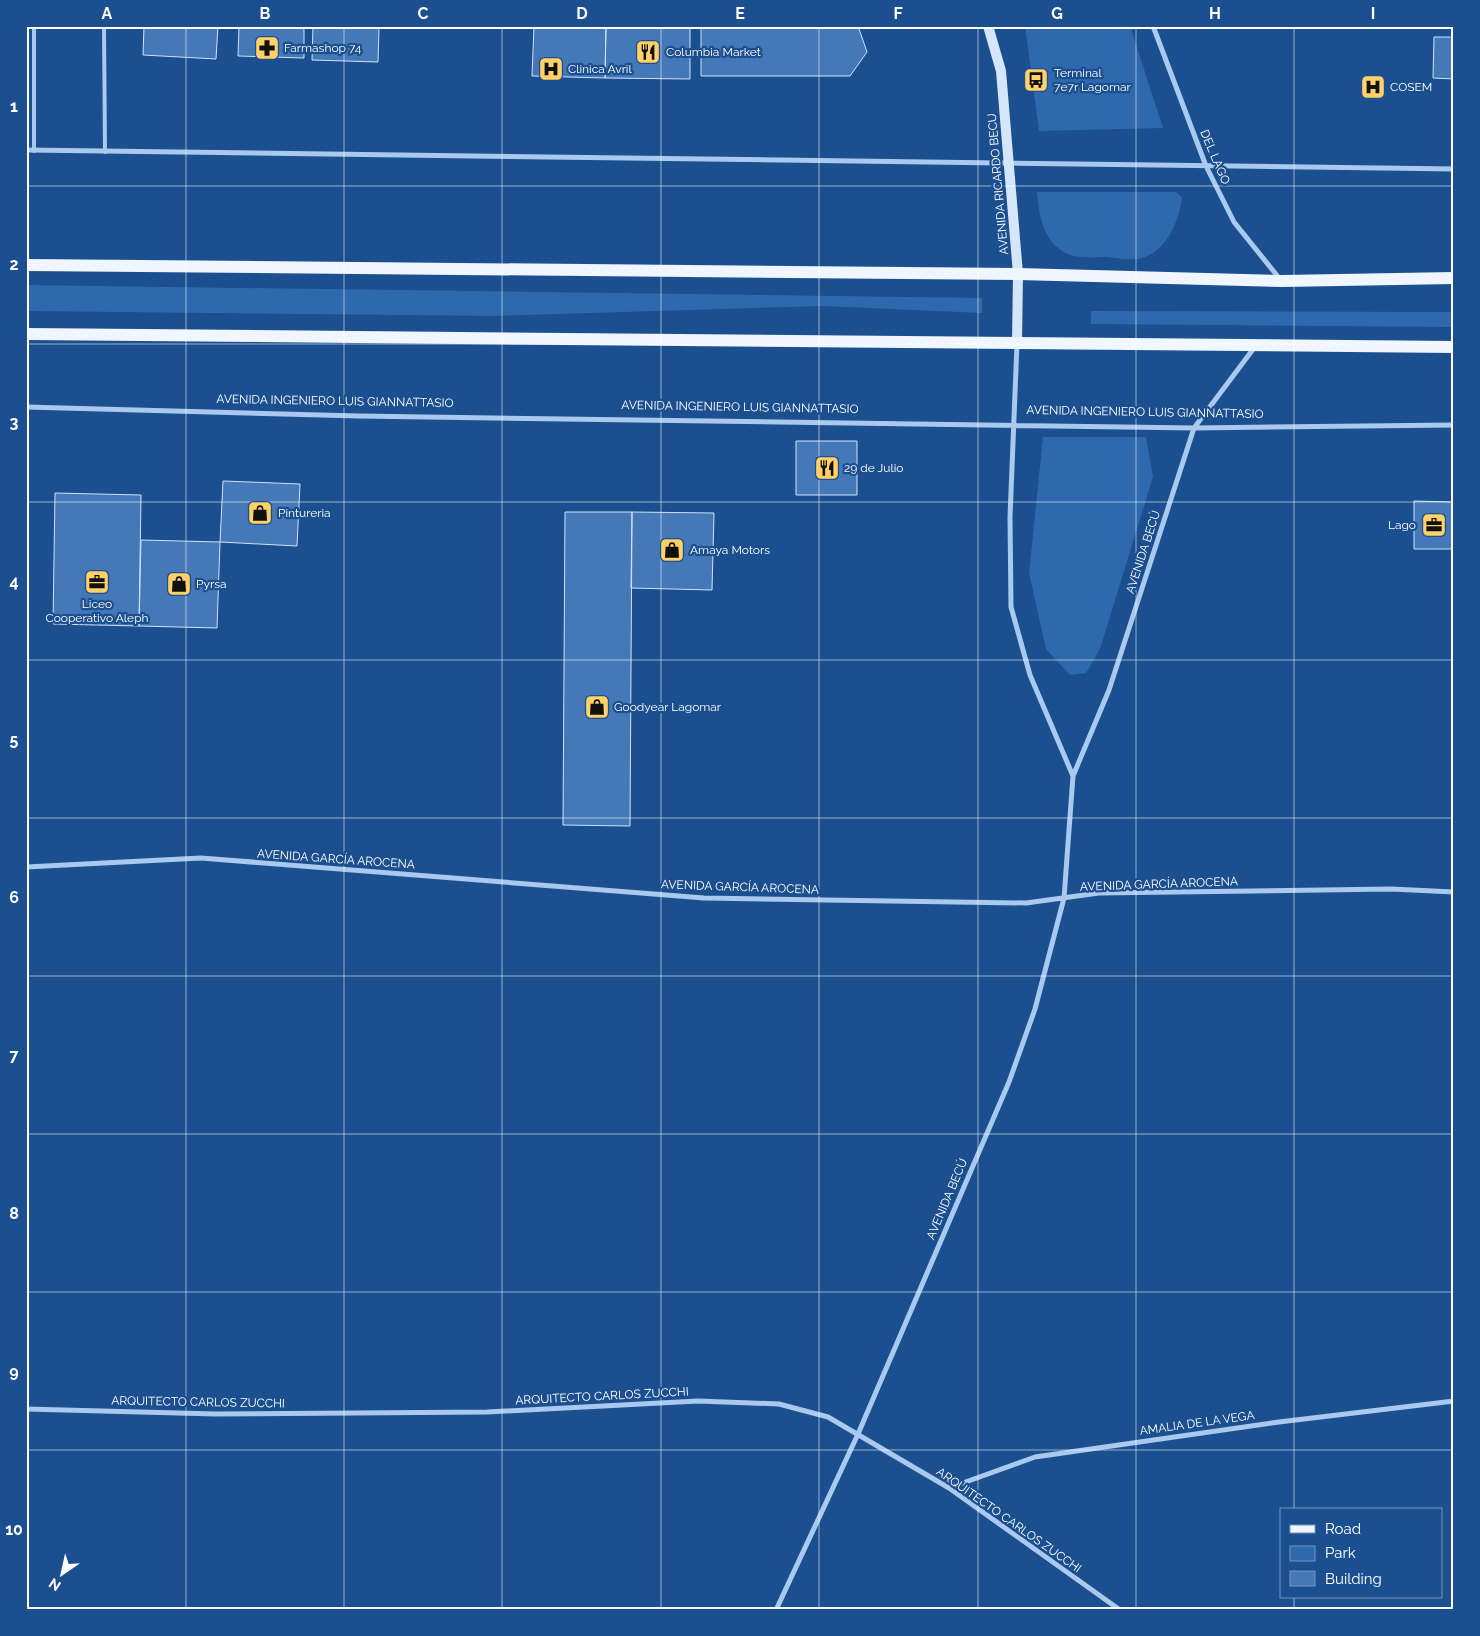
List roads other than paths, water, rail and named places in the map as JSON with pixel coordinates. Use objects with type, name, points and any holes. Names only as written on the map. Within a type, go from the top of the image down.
[{"type":"main road","points":[[26,266],[1018,274],[1282,281],[1454,278]]},
{"type":"main road","points":[[26,334],[1454,347]]},
{"type":"street","name":"AVENIDA RICARDO BECU","points":[[988,26],[1001,71],[1018,274],[1017,342]]},
{"type":"street","name":"DEL LAGO","points":[[1153,26],[1206,166],[1234,222],[1282,281]]},
{"type":"street","points":[[26,150],[1454,169]]},
{"type":"street","name":"AVENIDA BECÚ","points":[[1017,342],[1010,517],[1012,607],[1030,675],[1073,776]]},
{"type":"street","name":"AVENIDA BECÚ","points":[[776,1610],[858,1434],[1009,1082],[1035,1009],[1064,898],[1073,776],[1108,690],[1194,428],[1255,346]]},
{"type":"street","name":"AVENIDA INGENIERO LUIS GIANNATTASIO","points":[[26,407],[359,416],[1194,428],[1454,425]]},
{"type":"street","name":"AVENIDA GARCÍA AROCENA","points":[[26,867],[200,858],[704,898],[1026,904],[1099,893],[1391,889],[1454,892]]},
{"type":"street","name":"ARQUITECTO CARLOS ZUCCHI","points":[[26,1409],[216,1414],[487,1412],[698,1401],[780,1404],[828,1417],[949,1488],[1120,1610]]},
{"type":"street","name":"AMALIA DE LA VEGA","points":[[949,1488],[1035,1457],[1279,1422],[1454,1401]]},
{"type":"lane","points":[[34,26],[34,151]]},
{"type":"lane","points":[[104,26],[105,152]]},
{"type":"place","name":"Farmashop 74","points":[[267,48]]},
{"type":"place","name":"Columbia Market","points":[[648,52]]},
{"type":"place","name":"Clinica Avril","points":[[551,69]]},
{"type":"place","name":"Terminal 7e7r Lagomar","points":[[1036,80]]},
{"type":"place","name":"COSEM","points":[[1373,87]]},
{"type":"place","name":"29 de Julio","points":[[827,468]]},
{"type":"place","name":"Pintureria","points":[[260,513]]},
{"type":"place","name":"Lago","points":[[1434,525]]},
{"type":"place","name":"Amaya Motors","points":[[672,550]]},
{"type":"place","name":"Liceo Cooperativo Aleph","points":[[97,582]]},
{"type":"place","name":"Pyrsa","points":[[179,584]]},
{"type":"place","name":"Goodyear Lagomar","points":[[597,707]]}]
